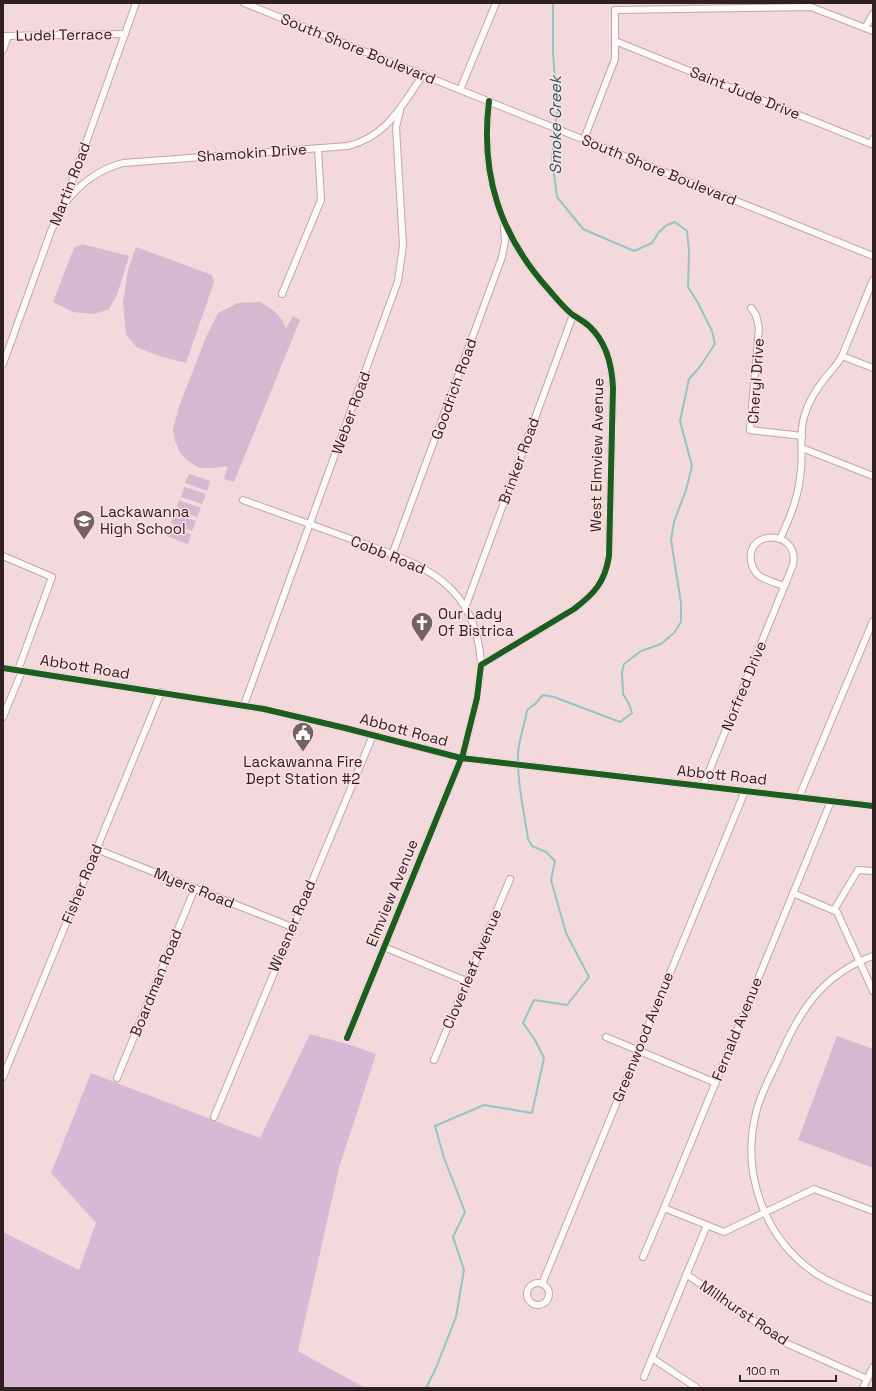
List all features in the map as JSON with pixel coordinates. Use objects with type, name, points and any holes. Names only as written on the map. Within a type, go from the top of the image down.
[{"type":"street","name":"Martin Road","points":[[3,364],[51,231],[64,204],[136,3]]},
{"type":"street","name":"South Shore Boulevard","points":[[244,3],[873,256]]},
{"type":"street","points":[[460,90],[496,3]]},
{"type":"street","points":[[584,139],[615,59],[614,10],[811,6],[873,31]]},
{"type":"street","points":[[865,28],[873,14]]},
{"type":"street","name":"Ludel Terrace","points":[[6,36],[125,34]]},
{"type":"street","points":[[3,50],[6,36]]},
{"type":"street","name":"Saint Jude Drive","points":[[615,41],[871,144],[873,139]]},
{"type":"street","name":"Shamokin Drive","points":[[64,204],[80,185],[92,176],[111,166],[123,163],[348,146],[368,139],[388,124],[400,111],[423,75]]},
{"type":"street","name":"West Elmview Avenue","points":[[481,665],[574,609],[588,599],[599,584],[608,561],[613,388],[612,371],[606,352],[596,333],[584,321],[573,315],[529,266],[503,221],[495,194],[487,156],[486,132],[489,102]]},
{"type":"street","name":"Weber Road","points":[[244,705],[398,281],[403,246],[396,127],[400,111]]},
{"type":"street","points":[[282,294],[321,200],[318,148]]},
{"type":"street","name":"Goodrich Road","points":[[392,555],[502,257],[505,242],[503,221]]},
{"type":"street","points":[[784,586],[759,575],[752,566],[751,558],[754,547],[764,539],[771,537],[780,539],[796,500],[802,468],[802,436],[804,418],[812,398],[842,356],[873,280]]},
{"type":"street","name":"Cheryl Drive","points":[[751,308],[756,315],[759,328],[750,430],[802,436]]},
{"type":"street","name":"Brinker Road","points":[[465,608],[573,315]]},
{"type":"street","points":[[842,356],[873,368]]},
{"type":"street","points":[[802,448],[873,476]]},
{"type":"street","name":"Cobb Road","points":[[242,500],[419,565],[431,572],[452,590],[465,608],[476,633],[480,650],[481,665]]},
{"type":"street","name":"Norfred Drive","points":[[703,786],[793,565],[794,560],[791,548],[784,540],[780,539]]},
{"type":"street","points":[[3,556],[52,577],[3,717]]},
{"type":"street","points":[[799,797],[873,620]]},
{"type":"street","points":[[461,758],[477,698],[481,665]]},
{"type":"street","name":"Abbott Road","points":[[3,668],[244,705],[283,713],[461,758],[873,806]]},
{"type":"street","name":"Fisher Road","points":[[3,1077],[161,692]]},
{"type":"street","name":"Wiesner Road","points":[[214,1117],[372,735]]},
{"type":"street","name":"Elmview Avenue","points":[[347,1038],[461,758]]},
{"type":"street","name":"Greenwood Avenue","points":[[542,1284],[745,791]]},
{"type":"street","name":"Fernald Avenue","points":[[643,1257],[831,801]]},
{"type":"street","name":"Myers Road","points":[[96,848],[292,927]]},
{"type":"street","points":[[834,910],[858,870],[873,871]]},
{"type":"street","name":"Cloverleaf Avenue","points":[[434,1060],[510,879]]},
{"type":"street","name":"Boardman Road","points":[[117,1078],[195,888]]},
{"type":"street","points":[[793,893],[837,912],[873,991]]},
{"type":"street","points":[[384,947],[466,981]]},
{"type":"street","points":[[873,956],[860,961],[841,972],[816,994],[801,1013],[786,1041],[758,1105],[753,1127],[751,1163],[758,1196],[782,1243],[801,1262],[830,1282],[873,1300]]},
{"type":"street","points":[[606,1038],[716,1083]]},
{"type":"street","points":[[664,1208],[724,1232],[814,1189],[873,1211]]},
{"type":"street","points":[[644,1377],[707,1225]]},
{"type":"street","name":"Millhurst Road","points":[[686,1274],[788,1344],[867,1380]]},
{"type":"street","points":[[652,1358],[698,1388]]},
{"type":"street","points":[[863,1388],[873,1367]]},
{"type":"shaded area","points":[[82,244],[129,256],[117,295],[109,309],[95,314],[73,312],[53,302],[74,248]]},
{"type":"shaded area","points":[[136,247],[212,275],[214,282],[186,363],[159,356],[136,347],[126,334],[123,302],[128,270]]},
{"type":"shaded area","points":[[260,302],[276,313],[286,328],[293,316],[300,320],[234,482],[224,479],[228,466],[199,468],[188,461],[180,453],[175,441],[173,429],[179,407],[206,337],[218,313],[238,303]]},
{"type":"shaded area","points":[[189,474],[210,481],[207,491],[185,483]]},
{"type":"shaded area","points":[[184,487],[206,494],[202,504],[181,497]]},
{"type":"shaded area","points":[[179,500],[201,508],[197,517],[176,510]]},
{"type":"shaded area","points":[[174,513],[196,521],[192,531],[171,523]]},
{"type":"shaded area","points":[[170,527],[191,534],[188,544],[166,536]]},
{"type":"shaded area","points":[[310,1034],[351,1045],[376,1054],[339,1168],[298,1351],[365,1388],[3,1388],[3,1232],[79,1270],[96,1223],[51,1173],[91,1073],[260,1138]]},
{"type":"shaded area","points":[[837,1036],[873,1049],[873,1168],[798,1140]]},
{"type":"waterway","name":"Smoke Creek","points":[[426,1388],[436,1368],[456,1317],[464,1270],[453,1237],[465,1212],[444,1158],[435,1126],[484,1105],[532,1113],[544,1058],[535,1040],[523,1023],[534,1000],[567,1005],[589,977],[566,933],[551,880],[555,861],[546,852],[532,846],[528,839],[518,764],[518,753],[527,710],[543,695],[554,697],[620,722],[632,713],[623,694],[622,672],[624,664],[641,651],[661,644],[674,633],[681,622],[681,603],[671,540],[674,522],[686,490],[692,466],[680,421],[689,379],[699,368],[715,344],[712,331],[688,287],[689,251],[687,231],[675,222],[667,225],[659,232],[652,243],[634,251],[583,229],[557,197],[552,159],[557,111],[553,52],[553,3]]},
{"type":"cycle path","points":[[347,1038],[463,754],[477,698],[481,665],[574,609],[587,598],[598,587],[605,573],[609,556],[613,388],[608,355],[596,333],[573,315],[550,291],[533,270],[518,249],[506,226],[497,203],[491,179],[487,128],[489,101]]},
{"type":"cycle path","points":[[3,668],[264,709],[461,758],[873,806]]},
{"type":"place","name":"Lackawanna High School","points":[[84,540]]},
{"type":"place","name":"Our Lady Of Bistrica","points":[[422,642]]},
{"type":"place","name":"Lackawanna Fire Dept Station #2","points":[[303,752]]}]
